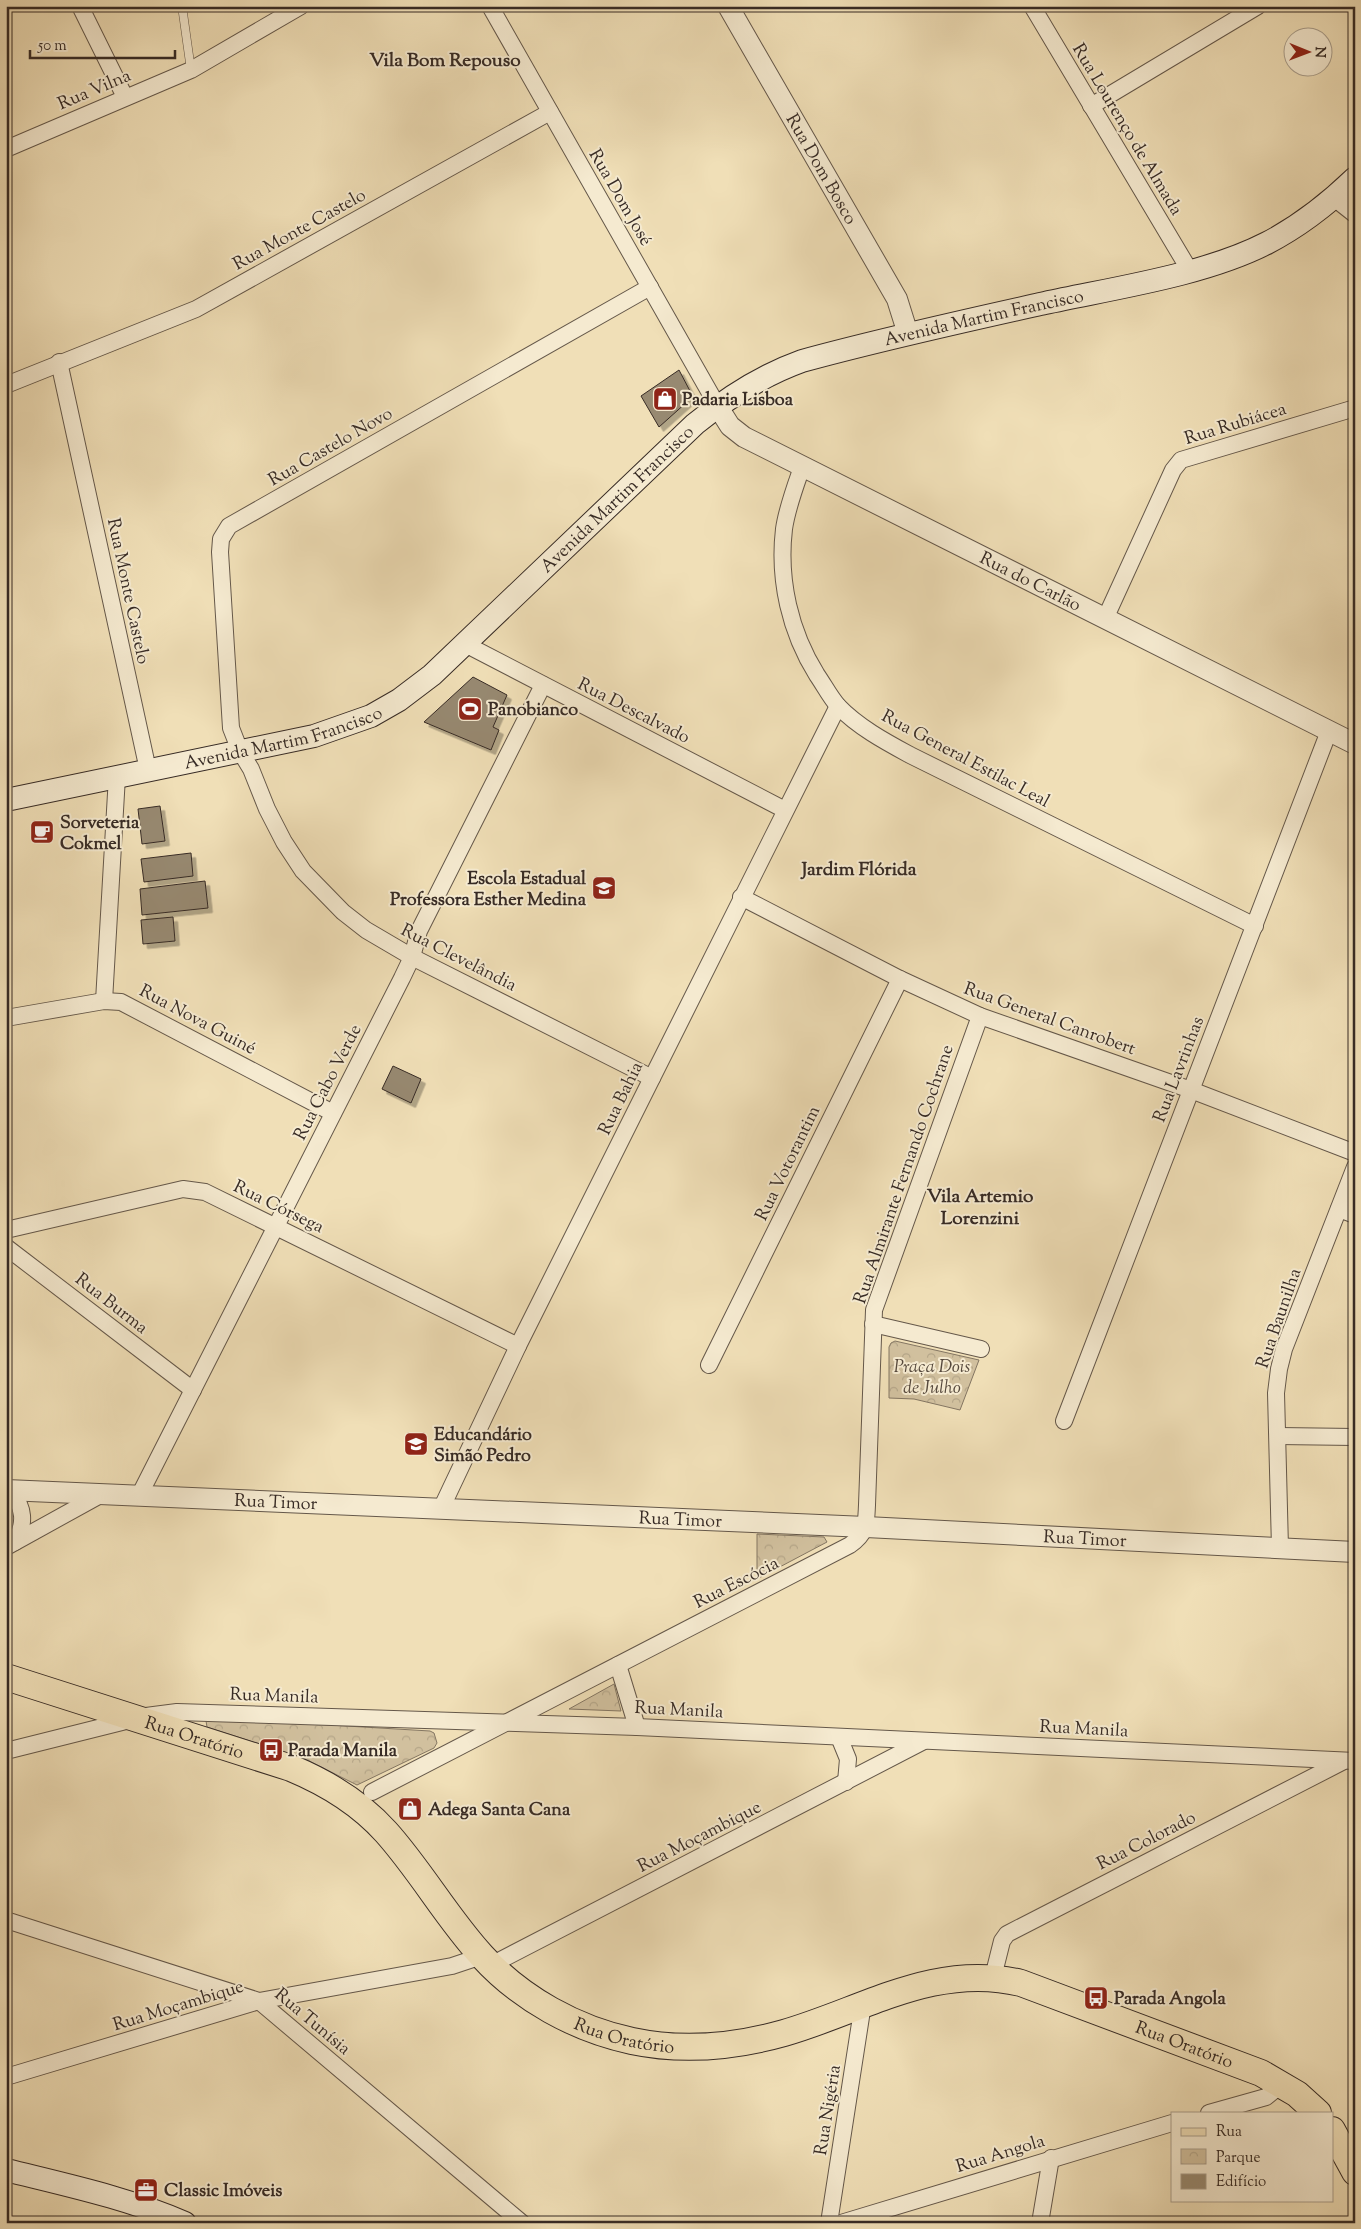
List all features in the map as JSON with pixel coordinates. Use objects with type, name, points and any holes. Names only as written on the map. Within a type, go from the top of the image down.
[{"type":"main road","name":"Avenida Martim Francisco","points":[[6,800],[314,736],[371,716],[399,700],[426,680],[695,424],[742,390],[783,368],[802,361],[908,334],[1190,271],[1238,256],[1267,244],[1322,209],[1355,178]]},
{"type":"main road","name":"Rua Oratório","points":[[6,1677],[291,1768],[310,1776],[347,1798],[386,1832],[486,1960],[530,1997],[568,2019],[592,2029],[622,2038],[660,2045],[692,2047],[739,2044],[786,2032],[920,1985],[967,1977],[994,1977],[1021,1983],[1237,2063],[1282,2084],[1317,2112]]},
{"type":"main road","points":[[1334,2133],[1353,2165]]},
{"type":"main road","points":[[6,2170],[129,2202],[159,2211],[185,2223]]},
{"type":"street","points":[[80,6],[125,98]]},
{"type":"street","name":"Rua Vilna","points":[[6,149],[191,70],[301,6]]},
{"type":"street","name":"Rua Dom José","points":[[490,6],[718,407]]},
{"type":"street","name":"Rua Dom Bosco","points":[[728,6],[897,300],[908,334]]},
{"type":"street","name":"Rua Lourenço de Almada","points":[[1032,6],[1190,271]]},
{"type":"street","points":[[1092,106],[1258,6]]},
{"type":"street","name":"Rua Monte Castelo","points":[[6,385],[58,362],[196,309],[550,112]]},
{"type":"street","points":[[1336,197],[1355,212]]},
{"type":"street","name":"Rua Castelo Novo","points":[[240,751],[232,728],[220,552],[221,538],[229,526],[650,287]]},
{"type":"street","name":"Rua Monte Castelo","points":[[58,362],[148,770]]},
{"type":"street","name":"Rua do Carlão","points":[[718,407],[737,433],[1355,744]]},
{"type":"street","name":"Rua Rubiácea","points":[[1105,619],[1173,470],[1181,460],[1355,408]]},
{"type":"street","name":"Rua General Estilac Leal","points":[[802,467],[784,529],[783,552],[786,596],[798,639],[807,659],[838,706],[879,737],[910,755],[1255,926]]},
{"type":"street","name":"Rua Descalvado","points":[[465,644],[785,810]]},
{"type":"street","name":"Rua Cabo Verde","points":[[139,1496],[412,957],[420,931],[543,685]]},
{"type":"street","name":"Rua Bahia","points":[[441,1509],[518,1346],[838,706]]},
{"type":"street","name":"Rua Lavrinhas","points":[[1064,1421],[1330,731]]},
{"type":"street","name":"Rua Clevelândia","points":[[240,751],[251,769],[279,833],[303,871],[322,892],[366,930],[412,957],[652,1078]]},
{"type":"street","points":[[104,1001],[117,776]]},
{"type":"street","name":"Rua General Canrobert","points":[[741,897],[900,979],[980,1016],[1191,1090],[1355,1153]]},
{"type":"street","name":"Rua Votorantim","points":[[710,1365],[900,979]]},
{"type":"street","name":"Rua Nova Guiné","points":[[6,1018],[104,1001],[121,1002],[132,1006],[333,1113]]},
{"type":"street","name":"Rua Almirante Fernando Cochrane","points":[[866,1528],[873,1324],[877,1300],[980,1016]]},
{"type":"street","name":"Rua Baunilha","points":[[1280,1548],[1276,1393],[1279,1369],[1284,1349],[1355,1168]]},
{"type":"street","name":"Rua Córsega","points":[[6,1230],[188,1189],[206,1192],[518,1346]]},
{"type":"street","points":[[1339,1209],[1355,1215]]},
{"type":"street","name":"Rua Burma","points":[[6,1247],[193,1390]]},
{"type":"street","points":[[873,1324],[981,1349]]},
{"type":"street","points":[[1278,1436],[1355,1437]]},
{"type":"street","points":[[9,1490],[18,1500],[22,1510],[22,1527],[11,1545]]},
{"type":"street","name":"Rua Timor","points":[[9,1490],[1355,1552]]},
{"type":"street","points":[[11,1545],[102,1494]]},
{"type":"street","name":"Rua Escócia","points":[[372,1792],[850,1545],[860,1538],[866,1528]]},
{"type":"street","points":[[618,1665],[637,1727]]},
{"type":"street","name":"Rua Manila","points":[[6,1751],[160,1713],[178,1712],[637,1727],[1349,1761]]},
{"type":"street","points":[[839,1737],[848,1759],[846,1782]]},
{"type":"street","name":"Rua Moçambique","points":[[6,2077],[259,2001],[486,1960],[925,1741]]},
{"type":"street","name":"Rua Colorado","points":[[994,1977],[1002,1941],[1007,1934],[1349,1761]]},
{"type":"street","name":"Rua Tunísia","points":[[6,1920],[259,2001],[522,2223]]},
{"type":"street","name":"Rua Nigéria","points":[[829,2223],[863,2004]]},
{"type":"street","points":[[1214,2112],[1266,2097],[1282,2084]]},
{"type":"street","name":"Rua Angola","points":[[841,2223],[1050,2158],[1171,2124]]},
{"type":"street","points":[[1040,2223],[1050,2158]]},
{"type":"lane","points":[[182,6],[191,70]]},
{"type":"green space","name":"Praça Dois de Julho","points":[[895,1341],[979,1360],[960,1410],[914,1399],[889,1398],[889,1347]]},
{"type":"green space","points":[[757,1534],[824,1537],[827,1542],[757,1579]]},
{"type":"green space","points":[[614,1684],[621,1711],[569,1709]]},
{"type":"green space","points":[[212,1718],[430,1731],[434,1733],[437,1743],[434,1748],[357,1785],[303,1758],[207,1727],[206,1721]]},
{"type":"building","name":"Padaria Lisboa","points":[[679,370],[690,391],[687,402],[659,427],[641,396]]},
{"type":"building","name":"Panobianco","points":[[473,677],[507,695],[493,727],[499,730],[491,750],[424,722]]},
{"type":"building","points":[[160,806],[165,841],[142,844],[138,809]]},
{"type":"building","points":[[191,853],[193,876],[144,882],[141,859]]},
{"type":"building","points":[[205,881],[208,908],[142,915],[140,889]]},
{"type":"building","points":[[173,917],[175,941],[143,944],[141,920]]},
{"type":"building","points":[[393,1066],[421,1079],[411,1103],[382,1089]]},
{"type":"place","name":"Padaria Lisboa","points":[[665,399]]},
{"type":"place","name":"Panobianco","points":[[470,709]]},
{"type":"place","name":"Sorveteria Cokmel","points":[[42,832]]},
{"type":"place","name":"Escola Estadual Professora Esther Medina","points":[[604,888]]},
{"type":"place","name":"Educandário Simão Pedro","points":[[416,1444]]},
{"type":"place","name":"Parada Manila","points":[[271,1750]]},
{"type":"place","name":"Adega Santa Cana","points":[[410,1809]]},
{"type":"place","name":"Parada Angola","points":[[1096,1998]]},
{"type":"place","name":"Classic Imóveis","points":[[146,2190]]},
{"type":"district","name":"Vila Bom Repouso","points":[[445,59]]},
{"type":"district","name":"Jardim Flórida","points":[[859,868]]},
{"type":"district","name":"Vila Artemio Lorenzini","points":[[980,1206]]}]
